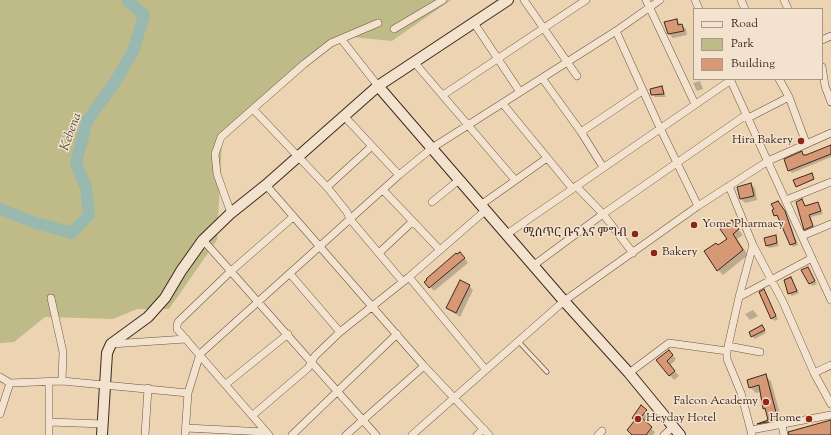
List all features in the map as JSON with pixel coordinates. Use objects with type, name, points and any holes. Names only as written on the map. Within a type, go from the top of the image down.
[{"type":"main road","points":[[102,435],[107,353],[111,344],[148,317],[165,298],[181,271],[203,240],[230,213],[266,185],[378,86],[508,0]]},
{"type":"main road","points":[[378,86],[564,301],[629,373],[680,435]]},
{"type":"street","points":[[394,29],[442,0]]},
{"type":"street","points":[[524,0],[577,76]]},
{"type":"street","points":[[443,95],[586,0]]},
{"type":"street","points":[[267,434],[185,431],[188,393],[200,354],[291,275],[350,219],[384,191],[399,175],[432,148],[616,31],[648,3],[660,0]]},
{"type":"street","points":[[648,3],[695,104]]},
{"type":"street","points":[[474,22],[520,92]]},
{"type":"street","points":[[230,213],[217,174],[215,154],[217,144],[221,137],[331,44],[378,23]]},
{"type":"street","points":[[616,31],[642,91],[698,206]]},
{"type":"street","points":[[342,40],[378,86]]},
{"type":"street","points":[[414,62],[515,180]]},
{"type":"street","points":[[823,73],[825,86],[831,102]]},
{"type":"street","points":[[542,78],[581,132],[603,167]]},
{"type":"street","points":[[507,234],[729,80]]},
{"type":"street","points":[[730,80],[831,300]]},
{"type":"street","points":[[780,80],[789,97],[806,143]]},
{"type":"street","points":[[581,132],[642,91]]},
{"type":"street","points":[[534,265],[603,214],[747,117],[789,97]]},
{"type":"street","points":[[502,104],[547,158],[574,187],[603,214],[633,253]]},
{"type":"street","points":[[253,109],[327,187],[347,212],[350,219],[406,279],[486,370]]},
{"type":"street","points":[[344,116],[399,175]]},
{"type":"street","points":[[413,434],[564,301],[698,206],[768,160],[831,133]]},
{"type":"street","points":[[327,187],[372,146]]},
{"type":"street","points":[[253,415],[308,368],[315,356],[340,332],[440,250],[484,207],[515,180],[547,158]]},
{"type":"street","points":[[432,202],[459,180]]},
{"type":"street","points":[[786,200],[831,182]]},
{"type":"street","points":[[266,185],[424,366],[489,435]]},
{"type":"street","points":[[728,186],[753,245],[791,319],[814,373],[831,404]]},
{"type":"street","points":[[384,191],[440,250]]},
{"type":"street","points":[[267,434],[253,415],[177,329],[178,322],[230,272],[293,217]]},
{"type":"street","points":[[380,252],[412,222]]},
{"type":"street","points":[[802,236],[831,224]]},
{"type":"street","points":[[203,240],[230,272],[288,334],[336,391],[376,435]]},
{"type":"street","points":[[753,245],[727,349],[728,366],[741,393],[751,433],[831,415]]},
{"type":"street","points":[[739,297],[812,258]]},
{"type":"street","points":[[291,275],[340,332]]},
{"type":"street","points":[[52,298],[64,352],[62,381]]},
{"type":"street","points":[[226,384],[288,334]]},
{"type":"street","points":[[292,435],[336,391],[397,334]]},
{"type":"street","points":[[111,344],[186,339]]},
{"type":"street","points":[[629,373],[669,344],[760,352]]},
{"type":"street","points":[[346,435],[362,419],[424,366]]},
{"type":"street","points":[[814,373],[831,366]]},
{"type":"street","points":[[0,377],[10,383],[49,383],[62,381],[188,393]]},
{"type":"street","points":[[0,414],[10,383]]},
{"type":"street","points":[[49,383],[49,435]]},
{"type":"street","points":[[145,435],[148,388]]},
{"type":"street","points":[[50,422],[103,424]]},
{"type":"street","points":[[782,425],[784,435]]},
{"type":"street","points":[[664,435],[674,426]]},
{"type":"street","points":[[477,435],[484,428]]},
{"type":"lane","points":[[518,341],[547,372]]},
{"type":"green space","points":[[0,0],[451,0],[392,41],[341,36],[222,139],[217,240],[169,309],[137,309],[113,319],[45,317],[14,342],[0,343]]},
{"type":"building","points":[[677,19],[678,25],[682,24],[684,31],[668,34],[664,22]]},
{"type":"building","points":[[662,86],[664,94],[651,95],[650,89]]},
{"type":"building","points":[[831,145],[831,154],[788,171],[784,159],[802,151],[803,155],[806,155]]},
{"type":"building","points":[[812,173],[814,179],[796,187],[793,180]]},
{"type":"building","points":[[751,183],[754,196],[740,199],[737,187]]},
{"type":"building","points":[[802,199],[805,206],[818,202],[821,211],[809,215],[813,226],[804,230],[796,202]]},
{"type":"building","points":[[778,201],[785,211],[796,243],[790,245],[777,215],[774,216],[772,210],[774,209],[771,204]]},
{"type":"building","points":[[732,220],[739,229],[733,234],[743,250],[717,271],[704,251],[716,243],[718,245],[727,239],[720,229]]},
{"type":"building","points":[[776,235],[777,243],[766,246],[764,238]]},
{"type":"building","points":[[460,252],[465,258],[429,288],[424,282],[427,280],[426,279],[456,253],[457,254]]},
{"type":"building","points":[[808,267],[815,281],[809,284],[801,270]]},
{"type":"building","points":[[791,277],[797,291],[788,294],[784,280]]},
{"type":"building","points":[[460,280],[470,285],[456,313],[446,308]]},
{"type":"building","points":[[764,289],[776,316],[771,319],[759,292]]},
{"type":"building","points":[[762,325],[765,330],[751,337],[749,332]]},
{"type":"building","points":[[669,350],[673,355],[667,361],[675,371],[669,376],[656,360]]},
{"type":"building","points":[[766,374],[778,420],[757,424],[768,420],[765,408],[763,409],[759,385],[749,388],[747,380]]},
{"type":"building","name":"Heyday Hotel","points":[[641,405],[647,410],[641,417],[652,427],[646,435],[632,435],[627,430],[635,420],[632,418]]},
{"type":"building","points":[[831,420],[831,435],[789,435],[788,432]]},
{"type":"waterway","name":"Kebena","points":[[0,209],[36,223],[72,233],[89,215],[86,188],[76,163],[87,121],[117,79],[134,49],[144,15],[127,0]]},
{"type":"place","name":"Hira Bakery","points":[[801,141]]},
{"type":"place","name":"Yome Pharmacy","points":[[694,225]]},
{"type":"place","name":"ሚስጥር ቡና እና ምግብ","points":[[635,234]]},
{"type":"place","name":"Bakery","points":[[654,253]]},
{"type":"place","name":"Falcon Academy","points":[[766,402]]},
{"type":"place","name":"Heyday Hotel","points":[[638,419]]},
{"type":"place","name":"Home","points":[[809,419]]}]
